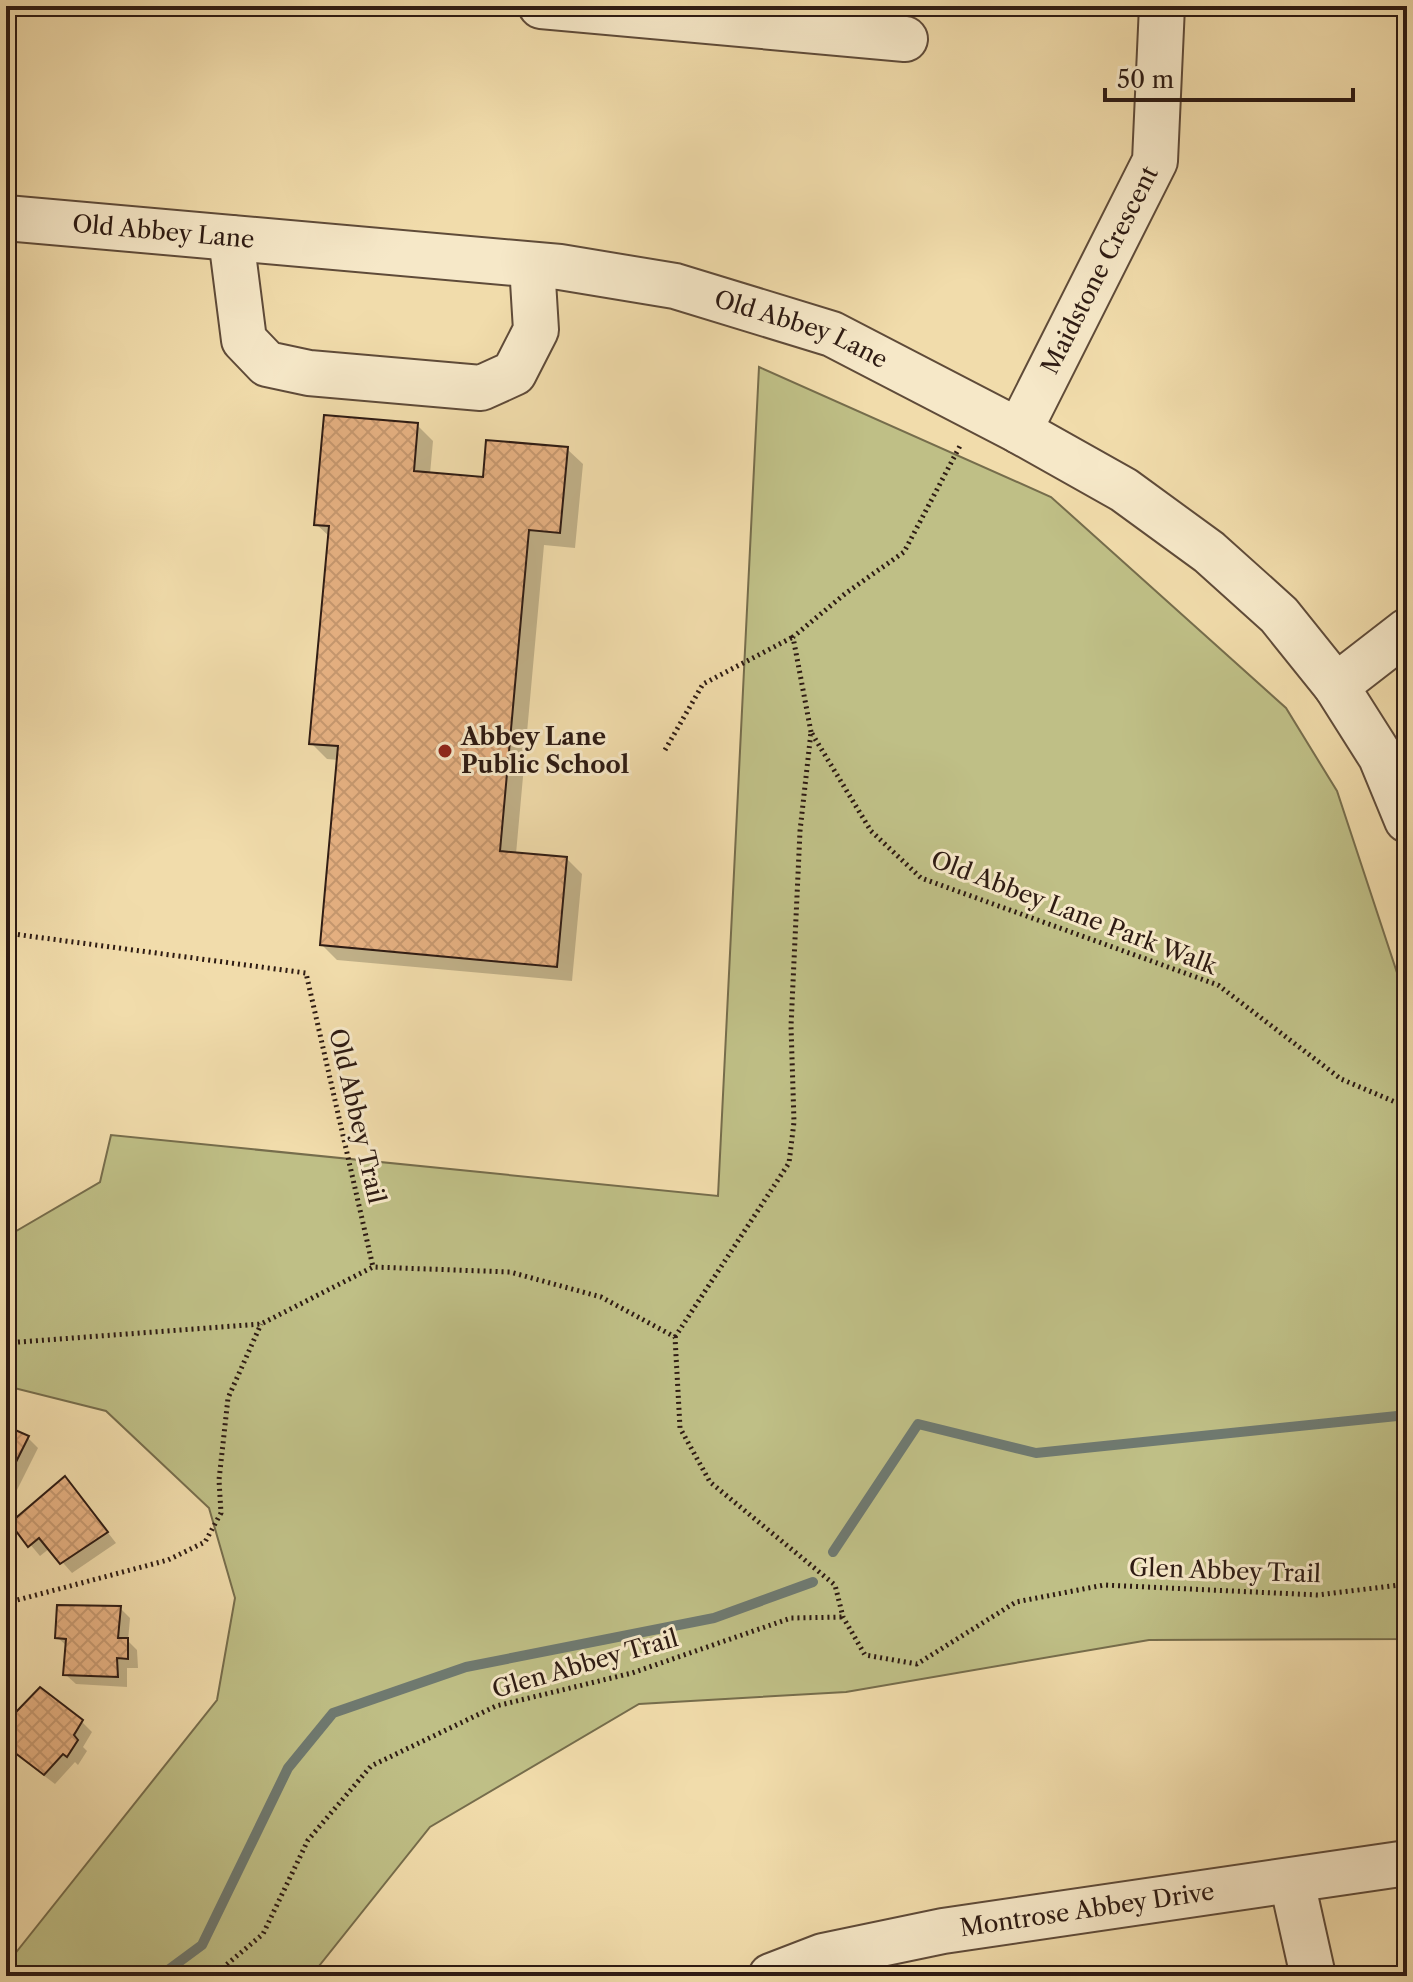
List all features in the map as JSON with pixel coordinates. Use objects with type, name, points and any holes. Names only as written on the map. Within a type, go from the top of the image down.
[{"type":"street","points":[[541,6],[905,39]]},
{"type":"street","name":"Maidstone Crescent","points":[[1019,431],[1155,161],[1162,6]]},
{"type":"street","name":"Old Abbey Lane","points":[[6,218],[532,265],[675,286],[832,334],[1019,431],[1124,490],[1209,552],[1279,615],[1336,686],[1381,757],[1407,820]]},
{"type":"street","points":[[231,238],[244,340],[267,364],[341,376],[481,388],[514,373],[536,330],[532,265]]},
{"type":"street","points":[[1336,686],[1407,631]]},
{"type":"street","name":"Montrose Abbey Drive","points":[[771,1976],[823,1956],[943,1931],[1407,1863]]},
{"type":"street","points":[[1292,1882],[1313,1976]]},
{"type":"path","points":[[665,750],[703,684],[793,637],[846,593],[904,552],[979,411]]},
{"type":"path","name":"Old Abbey Lane Park Walk","points":[[675,1337],[789,1163],[794,1122],[791,1026],[800,831],[811,732],[793,637]]},
{"type":"path","name":"Old Abbey Lane Park Walk","points":[[811,732],[871,831],[921,878],[1218,985],[1341,1079],[1407,1107]]},
{"type":"path","name":"Old Abbey Trail","points":[[6,933],[306,973],[373,1267]]},
{"type":"path","points":[[6,1343],[261,1324],[373,1267],[510,1272],[601,1297],[675,1337]]},
{"type":"path","points":[[6,1603],[168,1560],[205,1542],[221,1513],[219,1480],[228,1398],[261,1324]]},
{"type":"path","name":"Glen Abbey Trail","points":[[675,1337],[680,1428],[710,1482],[835,1585],[843,1617],[865,1655],[917,1664],[1016,1602],[1104,1585],[1318,1595],[1407,1584]]},
{"type":"path","name":"Glen Abbey Trail","points":[[213,1976],[263,1934],[308,1840],[371,1766],[496,1706],[632,1673],[791,1618],[843,1617]]},
{"type":"green space","points":[[759,367],[1051,497],[1286,708],[1337,791],[1407,1003],[1407,1639],[1149,1640],[846,1692],[639,1704],[430,1827],[311,1976],[6,1976],[6,1965],[217,1700],[235,1598],[209,1508],[106,1411],[6,1386],[6,1237],[100,1182],[111,1135],[718,1196]]},
{"type":"building","points":[[324,415],[418,423],[414,471],[483,477],[486,440],[568,447],[560,533],[529,530],[500,851],[567,857],[557,967],[320,945],[338,746],[309,744],[329,526],[314,525]]},
{"type":"building","points":[[6,1426],[29,1436],[6,1482]]},
{"type":"building","points":[[65,1476],[108,1532],[60,1564],[39,1538],[28,1547],[10,1523]]},
{"type":"building","points":[[57,1605],[121,1606],[118,1638],[128,1638],[128,1659],[117,1658],[118,1677],[63,1675],[66,1639],[55,1638]]},
{"type":"building","points":[[40,1687],[83,1720],[74,1735],[78,1740],[67,1757],[63,1754],[44,1775],[6,1746],[7,1706],[17,1711]]},
{"type":"waterway","points":[[833,1552],[918,1424],[1036,1453],[1407,1415]]},
{"type":"waterway","points":[[160,1976],[202,1945],[288,1768],[333,1713],[466,1667],[714,1618],[813,1582]]},
{"type":"place","name":"Abbey Lane Public School","points":[[445,751]]}]
